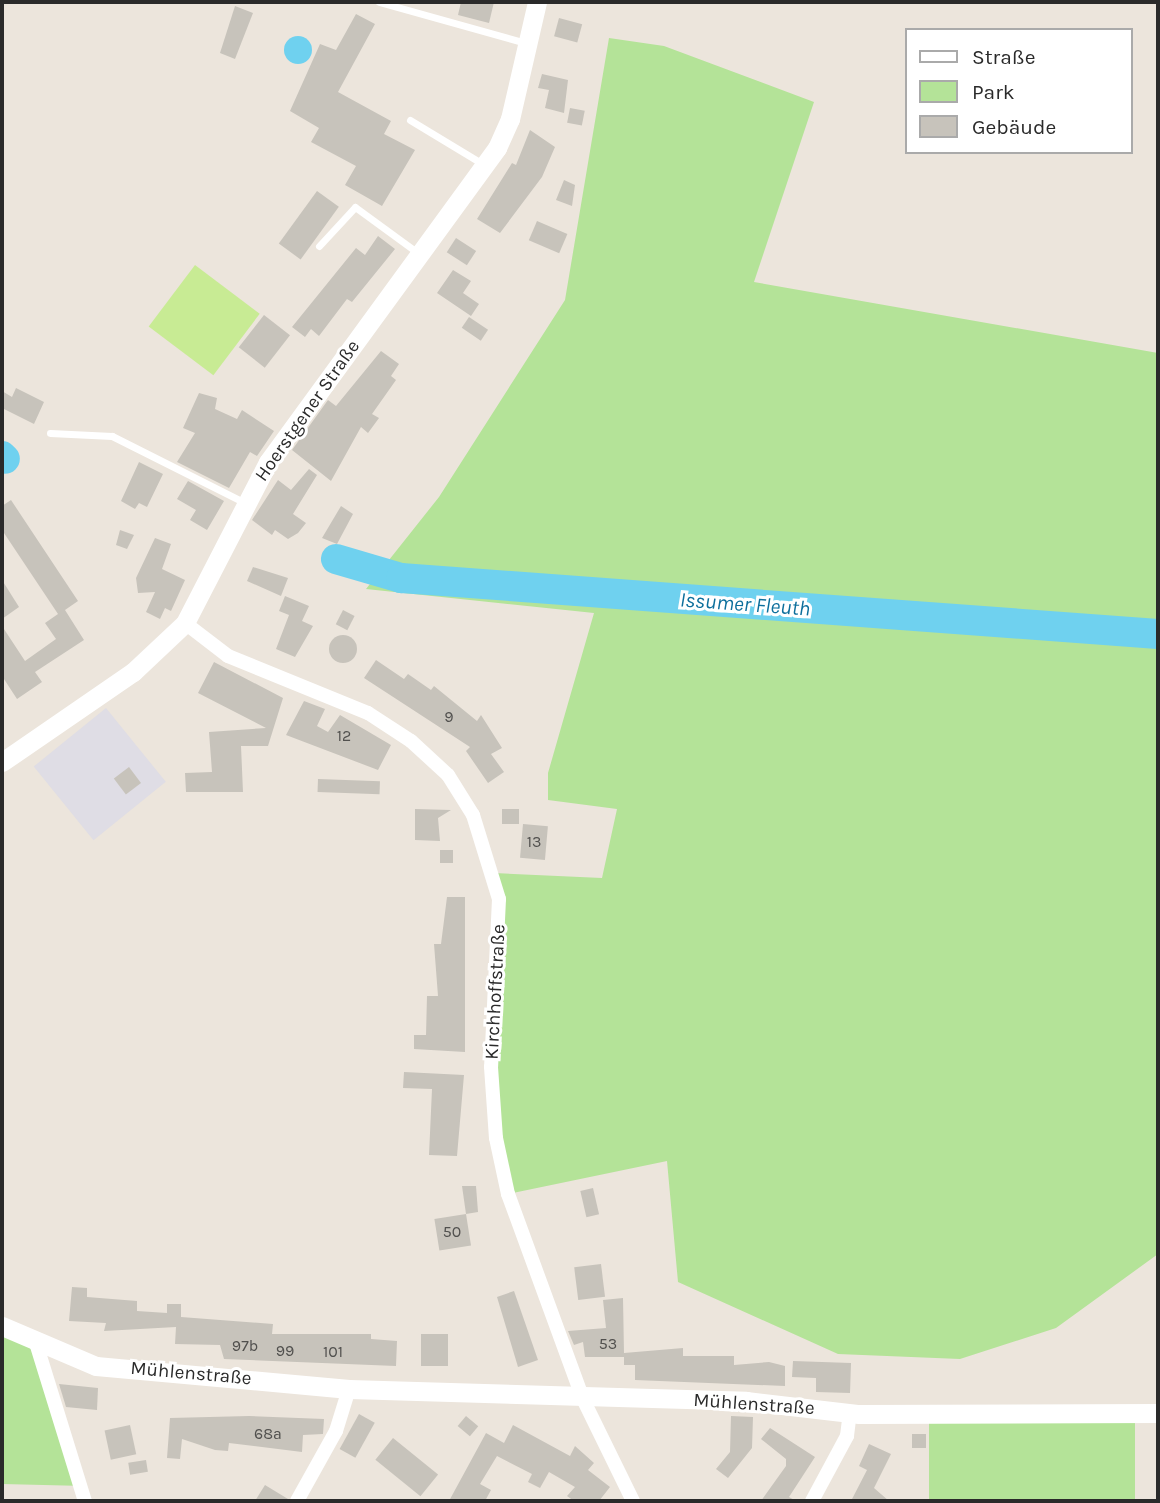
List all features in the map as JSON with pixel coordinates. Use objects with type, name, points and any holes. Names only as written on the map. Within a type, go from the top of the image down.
[{"type":"street","name":"Hoerstgener Straße","points":[[2,762],[133,673],[185,623],[245,503],[322,385],[486,167],[510,119],[537,2]]},
{"type":"street","name":"Kirchhoffstraße","points":[[185,623],[228,656],[368,713],[411,741],[448,775],[473,815],[499,899],[491,1067],[496,1138],[508,1194],[583,1399],[633,1501]]},
{"type":"street","name":"Mühlenstraße","points":[[2,1326],[36,1343],[96,1366],[349,1389],[583,1399],[746,1401],[850,1413],[1158,1413]]},
{"type":"street","points":[[36,1343],[85,1501]]},
{"type":"street","points":[[297,1501],[336,1432],[349,1389]]},
{"type":"street","points":[[812,1501],[847,1436],[850,1413]]},
{"type":"lane","points":[[379,2],[527,43]]},
{"type":"lane","points":[[410,120],[486,167]]},
{"type":"lane","points":[[320,246],[355,207],[421,256]]},
{"type":"lane","points":[[50,433],[112,436],[245,503]]},
{"type":"shaded area","points":[[106,708],[166,782],[94,840],[34,767]]},
{"type":"green space","points":[[609,38],[664,46],[814,102],[754,282],[1158,353],[1158,1254],[1056,1328],[960,1359],[838,1354],[678,1282],[667,1161],[508,1194],[496,1138],[494,873],[602,878],[617,809],[548,800],[548,773],[594,613],[366,589],[439,497],[565,300]]},
{"type":"green space","points":[[195,265],[260,314],[213,375],[149,326]]},
{"type":"green space","points":[[2,1326],[36,1343],[85,1486],[2,1484]]},
{"type":"green space","points":[[929,1413],[1135,1413],[1135,1501],[929,1501]]},
{"type":"water","points":[[298,36],[308,40],[312,50],[308,60],[298,64],[288,60],[284,50],[288,40]]},
{"type":"building","points":[[461,2],[494,2],[489,23],[458,15]]},
{"type":"building","points":[[235,6],[253,13],[235,59],[220,53]]},
{"type":"building","points":[[356,14],[375,24],[338,92],[391,121],[384,134],[415,150],[382,206],[345,185],[356,166],[311,142],[319,128],[290,111],[320,44],[336,50]]},
{"type":"building","points":[[559,18],[582,24],[577,43],[554,36]]},
{"type":"building","points":[[542,74],[568,80],[564,113],[545,108],[549,90],[538,88]]},
{"type":"building","points":[[570,108],[585,111],[582,126],[567,123]]},
{"type":"building","points":[[530,130],[555,147],[542,177],[500,233],[477,219],[512,163],[516,165]]},
{"type":"building","points":[[564,180],[575,185],[572,206],[556,200]]},
{"type":"building","points":[[317,191],[339,207],[301,259],[279,244]]},
{"type":"building","points":[[537,221],[567,234],[559,253],[529,240]]},
{"type":"building","points":[[378,236],[395,249],[352,302],[347,299],[319,336],[311,329],[305,337],[292,327],[356,248],[365,255]]},
{"type":"building","points":[[456,238],[476,251],[467,265],[447,252]]},
{"type":"building","points":[[453,270],[471,281],[463,293],[479,304],[471,316],[437,293]]},
{"type":"building","points":[[264,315],[290,335],[265,368],[239,347]]},
{"type":"building","points":[[469,317],[488,330],[481,341],[462,328]]},
{"type":"building","points":[[381,351],[399,364],[391,376],[396,380],[372,414],[379,418],[368,433],[361,427],[331,481],[292,450],[328,400],[336,406]]},
{"type":"building","points":[[16,388],[44,402],[34,424],[2,408],[2,391],[12,397]]},
{"type":"building","points":[[199,393],[217,398],[215,409],[237,419],[242,410],[274,431],[257,456],[250,452],[229,488],[177,462],[195,433],[183,428]]},
{"type":"building","points":[[139,462],[163,474],[147,507],[139,503],[135,509],[121,501]]},
{"type":"building","points":[[309,469],[317,475],[293,514],[306,523],[298,533],[288,539],[275,530],[272,535],[252,520],[278,480],[291,490]]},
{"type":"building","points":[[188,481],[224,501],[207,530],[190,520],[196,510],[177,499]]},
{"type":"building","points":[[11,500],[78,601],[65,610],[84,640],[35,672],[42,682],[17,699],[2,676],[2,626],[25,661],[56,639],[45,623],[58,614],[2,530],[2,506]]},
{"type":"building","points":[[341,506],[353,514],[337,544],[322,538]]},
{"type":"building","points":[[120,530],[134,535],[127,549],[116,545]]},
{"type":"building","points":[[155,538],[171,544],[162,569],[185,580],[171,611],[165,608],[160,619],[146,612],[155,592],[138,593],[136,578]]},
{"type":"building","points":[[253,567],[288,578],[281,596],[247,581]]},
{"type":"building","points":[[2,580],[19,607],[2,619]]},
{"type":"building","points":[[285,596],[309,606],[302,621],[313,626],[295,657],[276,649],[289,615],[279,611]]},
{"type":"building","points":[[343,610],[355,616],[347,630],[336,624]]},
{"type":"building","points":[[343,635],[353,639],[357,649],[353,659],[343,663],[333,659],[329,649],[333,639]]},
{"type":"building","points":[[376,660],[404,679],[408,674],[431,690],[434,686],[477,721],[481,715],[502,748],[491,754],[504,772],[488,783],[466,751],[470,747],[364,678]]},
{"type":"building","points":[[214,662],[283,698],[268,746],[241,746],[243,792],[186,792],[185,773],[212,772],[209,732],[266,728],[198,693]]},
{"type":"building","points":[[304,701],[325,709],[317,726],[328,732],[340,715],[391,745],[378,770],[286,735]]},
{"type":"building","points":[[129,767],[141,783],[126,794],[114,778]]},
{"type":"building","points":[[318,779],[380,781],[380,794],[318,792]]},
{"type":"building","points":[[415,809],[451,810],[438,818],[440,841],[415,840]]},
{"type":"building","points":[[502,809],[519,809],[519,824],[502,824]]},
{"type":"building","points":[[523,824],[548,826],[545,860],[520,858]]},
{"type":"building","points":[[440,850],[453,850],[453,863],[440,863]]},
{"type":"building","points":[[447,897],[465,897],[465,1052],[414,1049],[414,1035],[426,1035],[427,996],[438,996],[434,944],[441,944]]},
{"type":"building","points":[[404,1072],[464,1075],[457,1156],[429,1155],[432,1089],[403,1088]]},
{"type":"building","points":[[462,1186],[476,1186],[478,1212],[466,1214]]},
{"type":"building","points":[[593,1188],[599,1214],[586,1217],[580,1191]]},
{"type":"building","points":[[466,1214],[471,1246],[439,1251],[434,1219]]},
{"type":"building","points":[[601,1264],[605,1297],[578,1300],[574,1267]]},
{"type":"building","points":[[72,1287],[87,1288],[87,1297],[137,1301],[137,1311],[167,1313],[167,1304],[181,1304],[181,1317],[273,1324],[272,1334],[371,1334],[371,1339],[397,1341],[396,1366],[224,1359],[220,1345],[175,1344],[176,1327],[104,1331],[106,1323],[69,1321]]},
{"type":"building","points":[[514,1291],[538,1360],[518,1367],[497,1297]]},
{"type":"building","points":[[623,1298],[624,1353],[683,1348],[683,1356],[734,1356],[734,1365],[769,1362],[785,1366],[785,1386],[635,1380],[635,1365],[624,1365],[624,1357],[585,1357],[583,1342],[574,1345],[568,1331],[606,1328],[603,1300]]},
{"type":"building","points":[[421,1334],[448,1334],[448,1366],[421,1366]]},
{"type":"building","points":[[793,1361],[851,1363],[850,1393],[816,1392],[816,1378],[792,1377]]},
{"type":"building","points":[[59,1384],[98,1388],[97,1410],[66,1407]]},
{"type":"building","points":[[359,1414],[375,1423],[355,1458],[340,1449]]},
{"type":"building","points":[[249,1416],[324,1419],[323,1434],[303,1435],[302,1452],[229,1443],[228,1451],[215,1450],[182,1439],[180,1459],[167,1458],[170,1418]]},
{"type":"building","points":[[466,1416],[478,1426],[470,1436],[458,1426]]},
{"type":"building","points":[[731,1416],[753,1417],[752,1448],[728,1478],[716,1469],[730,1452]]},
{"type":"building","points":[[130,1425],[136,1454],[111,1460],[105,1430]]},
{"type":"building","points":[[513,1425],[570,1456],[575,1446],[594,1463],[588,1470],[610,1487],[599,1501],[574,1501],[567,1496],[575,1487],[549,1472],[540,1488],[528,1482],[532,1474],[497,1456],[480,1484],[491,1490],[485,1501],[449,1501],[486,1433],[504,1443]]},
{"type":"building","points":[[770,1428],[815,1457],[789,1497],[796,1501],[761,1501],[786,1466],[786,1459],[761,1439]]},
{"type":"building","points":[[912,1434],[926,1434],[926,1448],[912,1448]]},
{"type":"building","points":[[393,1438],[438,1475],[420,1496],[375,1460]]},
{"type":"building","points":[[869,1444],[891,1454],[874,1488],[889,1501],[851,1501],[867,1470],[859,1466]]},
{"type":"building","points":[[146,1460],[148,1472],[130,1475],[128,1463]]},
{"type":"building","points":[[265,1485],[288,1499],[287,1501],[255,1501]]},
{"type":"waterway","name":"Issumer Fleuth","points":[[2,456],[5,459]]},
{"type":"waterway","name":"Issumer Fleuth","points":[[336,559],[401,578],[1158,634]]}]
